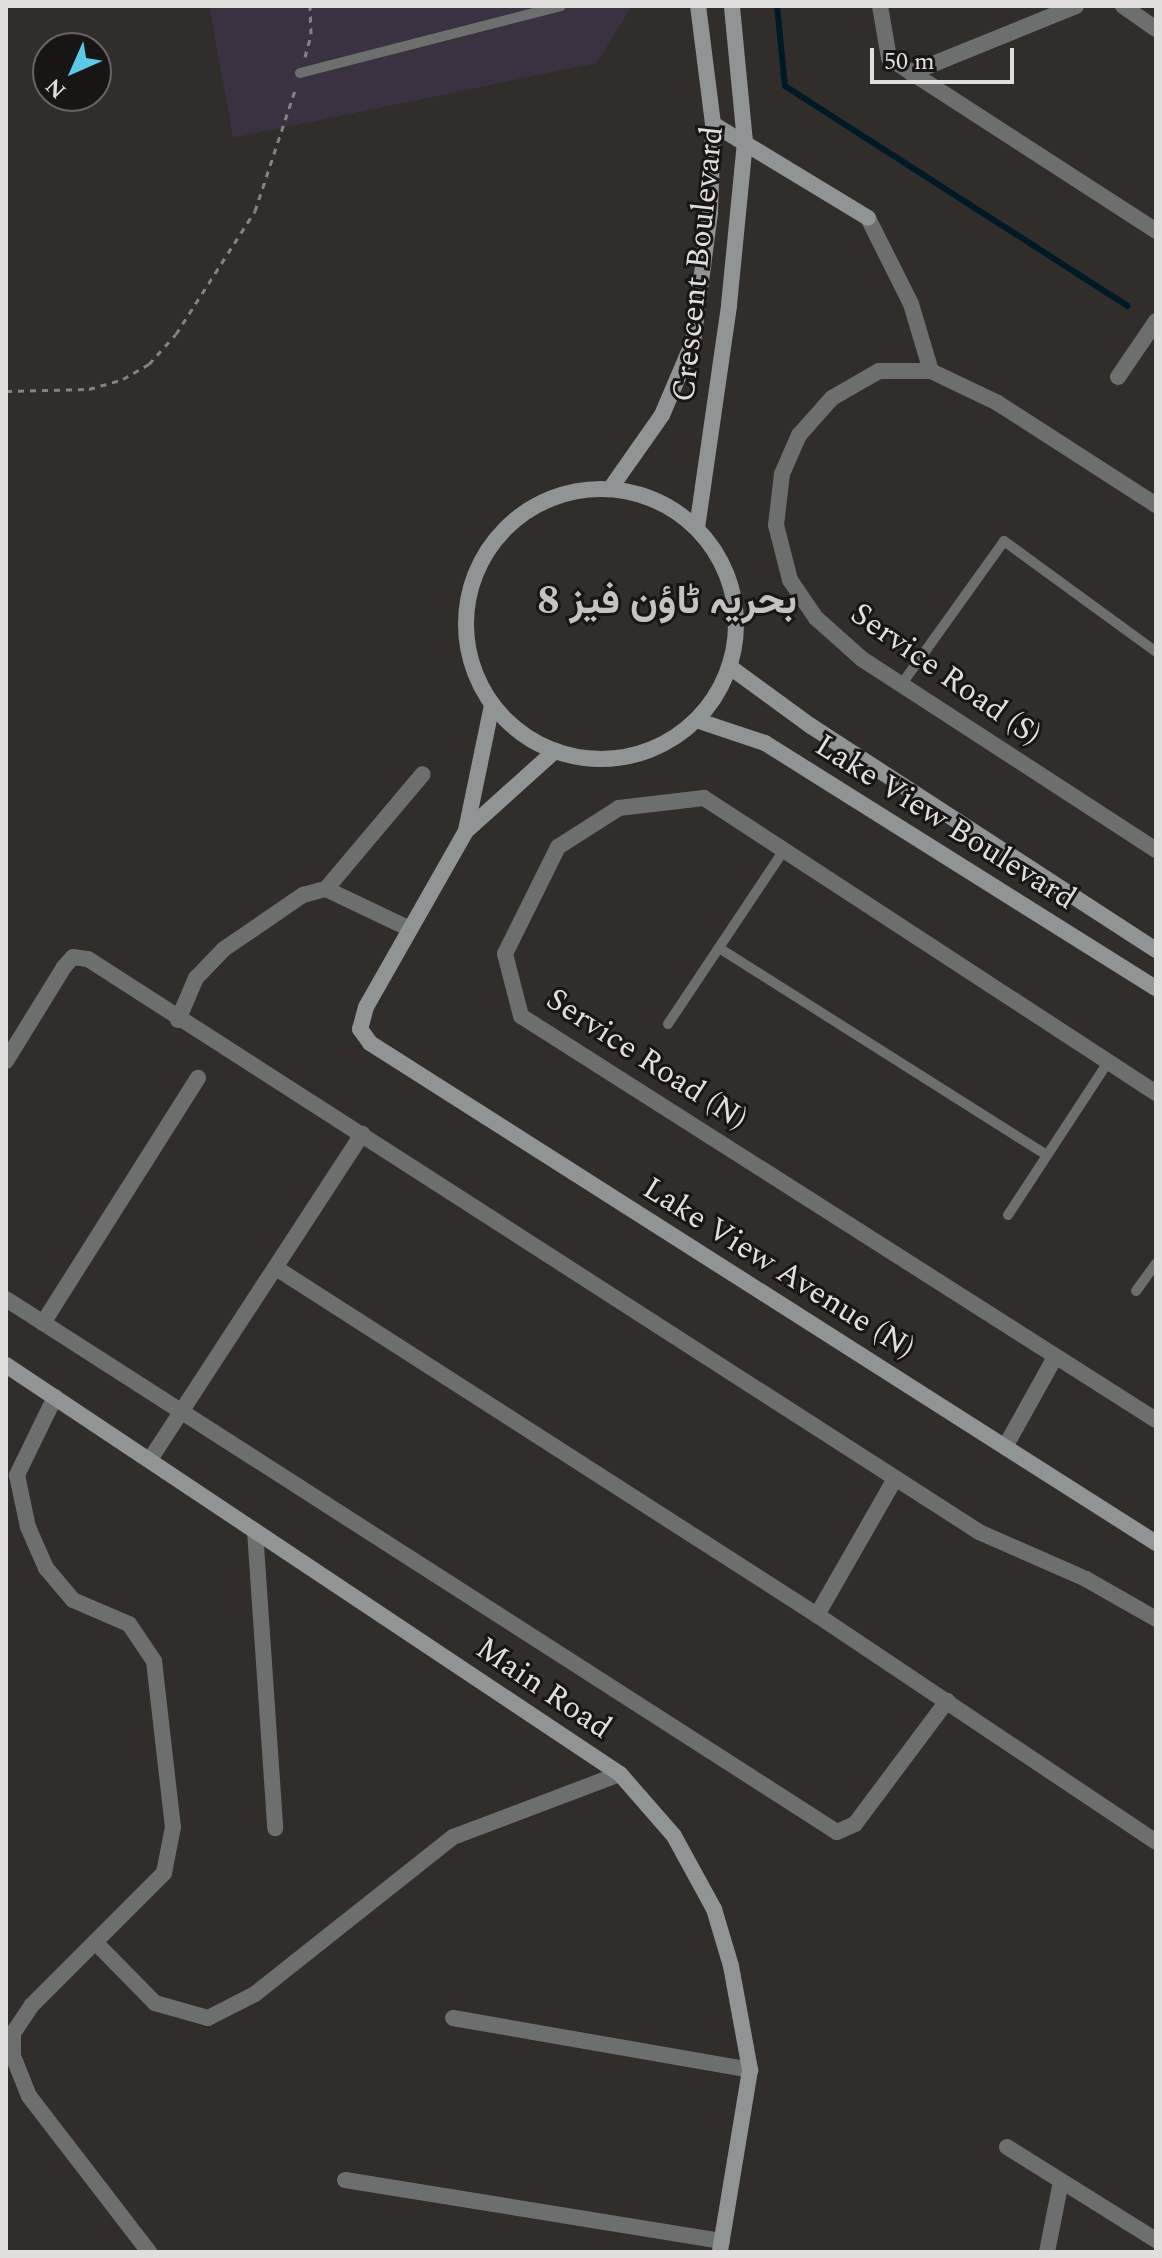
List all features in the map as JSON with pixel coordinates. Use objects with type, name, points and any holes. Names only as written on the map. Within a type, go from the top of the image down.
[{"type":"main road","name":"Crescent Boulevard","points":[[610,489],[662,415],[693,342],[710,212],[713,124],[698,6]]},
{"type":"main road","name":"Crescent Boulevard","points":[[697,528],[729,305],[745,142],[732,6]]},
{"type":"main road","points":[[713,124],[868,218]]},
{"type":"main road","points":[[610,489],[657,500],[697,528],[713,547],[733,593],[735,642],[730,667],[696,720],[655,749],[605,760],[555,751],[510,724],[492,705],[468,648],[470,587],[482,559],[500,533],[549,498],[610,489]]},
{"type":"main road","name":"Lake View Boulevard","points":[[730,667],[811,726],[1156,950]]},
{"type":"main road","points":[[410,929],[466,831],[492,705]]},
{"type":"main road","name":"Lake View Boulevard","points":[[696,720],[765,743],[1156,988]]},
{"type":"main road","points":[[466,831],[555,751]]},
{"type":"main road","name":"Lake View Avenue (N)","points":[[410,929],[366,1007],[360,1029],[370,1043],[1156,1543]]},
{"type":"main road","name":"Main Road","points":[[6,1365],[151,1458],[255,1531],[620,1774],[674,1836],[714,1909],[731,1966],[750,2070],[721,2246]]},
{"type":"street","points":[[880,6],[889,58],[1156,231]]},
{"type":"street","points":[[911,73],[1076,6]]},
{"type":"street","points":[[1123,6],[1156,29]]},
{"type":"street","points":[[868,218],[911,304],[931,371]]},
{"type":"street","points":[[1118,377],[1156,321]]},
{"type":"street","name":"Service Road (S)","points":[[1156,505],[998,403],[931,371],[879,371],[832,398],[793,448],[782,474],[776,525],[790,580],[816,618],[901,685],[1156,850]]},
{"type":"street","points":[[178,1020],[196,978],[224,949],[303,895],[326,889],[423,774]]},
{"type":"street","name":"Service Road (N)","points":[[1156,1093],[704,798],[619,808],[558,847],[505,954],[521,1016],[1156,1420]]},
{"type":"street","points":[[326,889],[410,929]]},
{"type":"street","points":[[6,1061],[73,957],[88,959],[178,1020],[362,1134],[979,1532],[1086,1579],[1156,1619]]},
{"type":"street","points":[[43,1323],[198,1078]]},
{"type":"street","points":[[151,1458],[184,1412],[362,1134]]},
{"type":"street","points":[[276,1268],[817,1615],[1156,1842]]},
{"type":"street","points":[[6,1299],[837,1832],[855,1824],[947,1701]]},
{"type":"street","points":[[1005,1447],[1055,1357]]},
{"type":"street","points":[[55,1397],[17,1475],[28,1527],[46,1568],[73,1600],[129,1624],[154,1661],[173,1827],[164,1873],[97,1944],[32,2005],[13,2033],[13,2056],[29,2096],[149,2252]]},
{"type":"street","points":[[817,1615],[895,1479]]},
{"type":"street","points":[[255,1531],[275,1828]]},
{"type":"street","points":[[97,1944],[155,2003],[208,2018],[255,1994],[453,1837],[620,1774]]},
{"type":"street","points":[[453,2018],[750,2070]]},
{"type":"street","points":[[1007,2147],[1156,2240]]},
{"type":"street","points":[[345,2180],[721,2246]]},
{"type":"street","points":[[1047,2252],[1061,2181]]},
{"type":"lane","points":[[300,73],[561,6]]},
{"type":"lane","points":[[901,685],[1004,541],[1156,652]]},
{"type":"lane","points":[[668,1024],[784,850]]},
{"type":"lane","points":[[719,948],[1047,1155]]},
{"type":"lane","points":[[1008,1215],[1108,1062]]},
{"type":"lane","points":[[1136,1291],[1156,1263]]},
{"type":"path","points":[[6,391],[89,389],[123,379],[149,364],[176,334],[255,211],[311,34],[310,6]]},
{"type":"shaded area","points":[[209,6],[632,6],[597,63],[233,138]]},
{"type":"waterway","points":[[777,6],[785,86],[1128,306]]},
{"type":"district","name":"بحریہ ٹاؤن فیز 8","points":[[667,602]]}]
